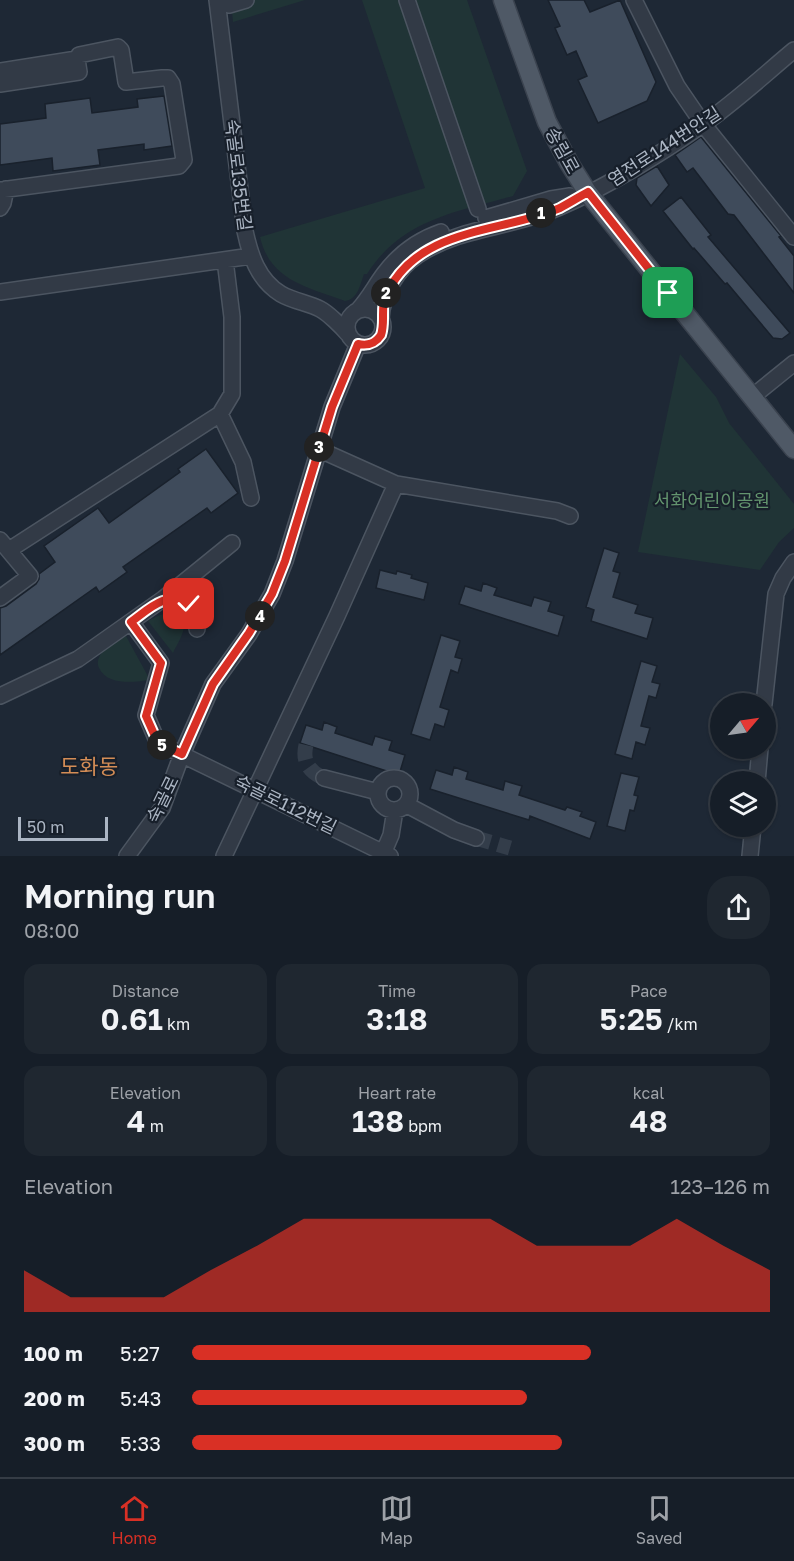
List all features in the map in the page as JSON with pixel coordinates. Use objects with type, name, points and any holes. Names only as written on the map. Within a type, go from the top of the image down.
[{"type":"main road","name":"송림로","points":[[502,0],[547,122],[569,163],[588,192],[794,449]]},
{"type":"street","points":[[223,2],[246,0]]},
{"type":"street","points":[[407,0],[478,209]]},
{"type":"street","points":[[634,0],[671,77],[703,124],[794,237]]},
{"type":"street","name":"숙골로135번길","points":[[223,2],[245,231],[251,256],[266,281],[274,289],[283,295],[323,310],[353,339]]},
{"type":"street","points":[[0,84],[79,72],[78,59],[82,53],[118,47],[121,50],[126,82],[168,78],[172,84],[184,160],[179,166],[3,190],[3,203],[0,208]]},
{"type":"street","name":"염전로144번안길","points":[[588,192],[615,179],[703,124],[794,50]]},
{"type":"street","points":[[0,71],[78,59]]},
{"type":"street","points":[[353,339],[369,345],[378,340],[383,330],[382,304],[387,292],[401,270],[418,255],[445,241],[559,208],[588,192]]},
{"type":"street","name":"숙골로","points":[[127,856],[162,808],[182,754],[213,684],[249,633],[272,594],[285,561],[353,339],[348,319],[372,295],[393,263],[422,240],[551,199],[588,192]]},
{"type":"street","points":[[0,292],[251,256]]},
{"type":"street","points":[[0,598],[30,576],[4,545],[220,414],[232,394],[232,317],[225,260]]},
{"type":"street","name":"숙골로135번길","points":[[323,310],[333,308],[357,310]]},
{"type":"street","points":[[357,310],[364,308],[374,311],[381,319]]},
{"type":"street","points":[[752,397],[794,363]]},
{"type":"street","points":[[220,414],[243,462],[251,498]]},
{"type":"street","points":[[318,449],[396,484],[557,511],[570,516]]},
{"type":"street","points":[[224,856],[396,484]]},
{"type":"street","points":[[0,696],[78,659],[163,599],[232,543]]},
{"type":"street","points":[[765,693],[776,594],[794,562]]},
{"type":"street","points":[[163,599],[182,599],[189,604],[194,611],[197,629]]},
{"type":"street","name":"숙골로112번길","points":[[131,622],[161,663],[146,716],[158,743],[256,789],[386,855]]},
{"type":"street","points":[[324,778],[378,792]]},
{"type":"street","points":[[386,855],[390,835],[401,807],[409,800],[408,788],[400,780],[388,779],[378,792],[378,798],[385,807],[401,807],[476,838]]},
{"type":"street","points":[[750,856],[752,837]]},
{"type":"green space","points":[[231,0],[305,0],[233,22]]},
{"type":"green space","points":[[362,0],[467,0],[527,171],[513,196],[451,213],[413,230],[396,241],[367,274],[364,274],[356,294],[345,301],[304,286],[282,273],[272,264],[260,237],[425,188]]},
{"type":"green space","name":"서화어린이공원","points":[[680,354],[716,397],[729,423],[794,504],[794,528],[779,542],[760,570],[638,552]]},
{"type":"green space","points":[[170,613],[178,616],[184,624],[184,630],[173,653],[148,621]]},
{"type":"green space","points":[[126,636],[150,680],[122,682],[108,678],[99,668],[98,659],[103,651]]},
{"type":"building","points":[[548,0],[584,0],[590,12],[620,0],[656,82],[647,101],[598,123],[578,80],[587,76],[576,51],[567,55],[555,28],[560,26]]},
{"type":"building","points":[[164,96],[172,146],[144,150],[144,144],[98,150],[100,165],[53,171],[52,158],[0,165],[0,124],[46,118],[45,104],[90,98],[92,113],[138,107],[137,99]]},
{"type":"building","points":[[701,137],[781,236],[779,237],[794,256],[794,293],[734,215],[728,214],[693,168],[687,172],[675,155]]},
{"type":"building","points":[[657,166],[669,185],[651,206],[636,185],[637,178]]},
{"type":"building","points":[[681,197],[711,235],[708,237],[790,333],[782,339],[773,338],[727,283],[725,284],[693,249],[663,211]]},
{"type":"building","points":[[206,449],[238,493],[211,513],[207,508],[123,567],[127,572],[99,592],[96,587],[0,655],[0,608],[36,584],[39,574],[55,562],[44,546],[98,508],[109,523],[180,472],[178,469]]},
{"type":"building","points":[[604,548],[619,553],[613,571],[620,573],[613,597],[638,605],[635,613],[653,618],[647,639],[591,621],[594,610],[586,607]]},
{"type":"building","points":[[380,570],[412,575],[411,578],[428,583],[424,600],[376,588]]},
{"type":"building","points":[[483,583],[497,588],[494,595],[531,606],[534,597],[551,602],[548,611],[564,616],[558,636],[459,604],[465,586],[481,591]]},
{"type":"building","points":[[441,635],[460,641],[455,657],[462,659],[458,673],[451,670],[440,707],[449,710],[444,727],[435,724],[430,740],[411,734]]},
{"type":"building","points":[[641,661],[657,666],[652,682],[660,684],[656,698],[649,696],[641,726],[650,728],[645,745],[636,742],[632,759],[615,754]]},
{"type":"building","points":[[324,722],[337,727],[335,733],[372,745],[375,736],[392,741],[389,750],[405,755],[399,775],[300,743],[306,725],[322,730]]},
{"type":"building","points":[[454,767],[468,772],[466,779],[503,790],[505,781],[522,786],[519,795],[565,810],[567,807],[582,812],[580,816],[596,822],[590,839],[530,816],[529,820],[430,789],[436,770],[452,775]]},
{"type":"building","points":[[621,773],[639,777],[634,795],[638,796],[634,811],[630,810],[625,831],[607,826]]},
{"type":"tunnel","points":[[306,745],[305,756],[308,765],[314,773],[324,778]]},
{"type":"tunnel","points":[[476,838],[510,848]]},
{"type":"district","name":"도화동","points":[[89,766]]},
{"type":"route","points":[[189,604],[182,599],[163,599],[131,622],[161,663],[146,716],[158,743],[182,754],[205,698],[221,671],[258,620],[272,594],[285,561],[332,407],[358,344],[369,345],[378,340],[383,330],[382,304],[387,292],[401,270],[418,255],[445,241],[559,208],[588,192],[668,293]]}]
